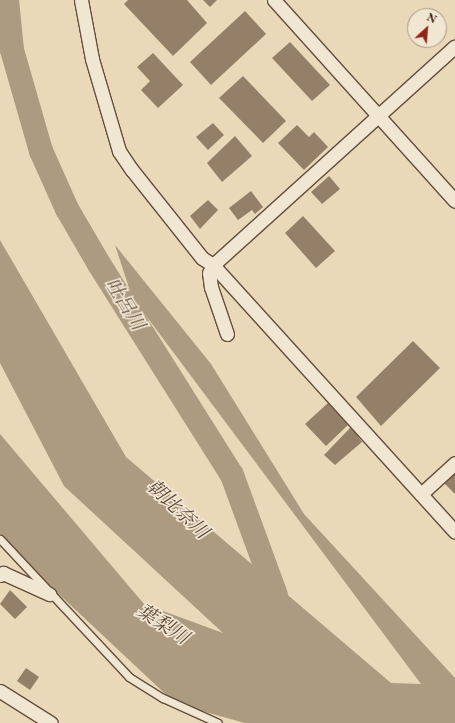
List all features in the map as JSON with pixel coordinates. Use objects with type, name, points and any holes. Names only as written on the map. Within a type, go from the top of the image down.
[{"type":"street","points":[[81,0],[92,59],[119,151],[163,211],[202,258],[213,265],[455,532]]},
{"type":"street","points":[[274,0],[455,201]]},
{"type":"street","points":[[227,334],[210,286],[209,273],[213,265],[379,117],[455,46]]},
{"type":"street","points":[[421,494],[455,463]]},
{"type":"street","points":[[0,575],[3,573],[49,594]]},
{"type":"street","points":[[0,691],[51,723]]},
{"type":"lane","points":[[0,539],[49,594],[129,677],[163,698],[218,723]]},
{"type":"water","points":[[0,240],[126,457],[391,683],[421,684],[132,297],[115,245],[211,364],[304,514],[455,678],[455,723],[245,723],[176,704],[0,539],[0,434],[144,604],[223,633],[64,486],[0,363]]},
{"type":"building","points":[[128,0],[187,0],[207,23],[173,56],[124,4]]},
{"type":"building","points":[[203,0],[217,0],[210,7]]},
{"type":"building","points":[[245,11],[266,34],[211,85],[190,62]]},
{"type":"building","points":[[290,42],[330,85],[312,101],[272,58]]},
{"type":"building","points":[[153,53],[183,85],[158,108],[141,90],[150,81],[137,67]]},
{"type":"building","points":[[243,76],[286,121],[263,143],[219,98]]},
{"type":"building","points":[[213,123],[224,135],[208,150],[196,137]]},
{"type":"building","points":[[297,125],[309,137],[314,132],[328,147],[304,170],[278,143]]},
{"type":"building","points":[[235,136],[252,156],[222,182],[207,163]]},
{"type":"building","points":[[329,176],[340,189],[322,204],[311,192]]},
{"type":"building","points":[[251,191],[263,207],[255,214],[252,210],[238,220],[229,208]]},
{"type":"building","points":[[208,200],[218,210],[200,229],[190,216]]},
{"type":"building","points":[[303,216],[335,251],[316,268],[285,233]]},
{"type":"building","points":[[413,341],[440,368],[381,426],[356,397]]},
{"type":"building","points":[[328,403],[348,425],[326,446],[305,424]]},
{"type":"building","points":[[351,427],[362,442],[335,465],[324,455]]},
{"type":"building","points":[[455,473],[455,494],[444,483]]},
{"type":"building","points":[[10,590],[27,607],[15,619],[0,604]]},
{"type":"building","points":[[26,668],[39,677],[30,690],[17,681]]},
{"type":"waterway","name":"吐呂川","points":[[7,0],[12,50],[41,151],[67,209],[99,264],[232,475],[276,595]]},
{"type":"water label","name":"朝比奈川","points":[[178,509]]},
{"type":"water label","name":"葉梨川","points":[[163,624]]}]
